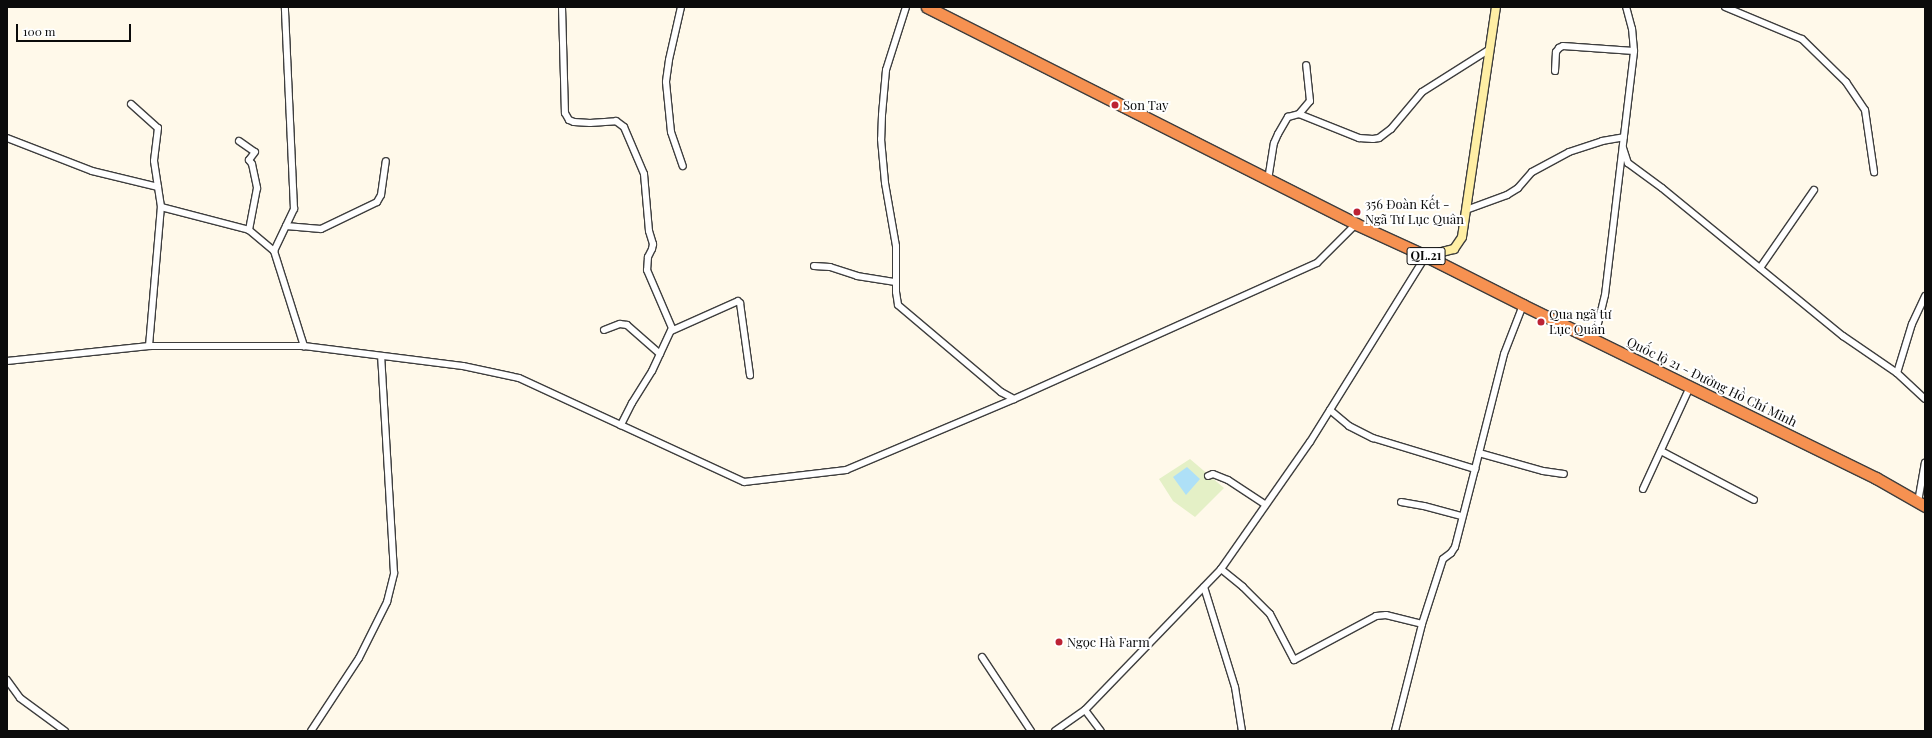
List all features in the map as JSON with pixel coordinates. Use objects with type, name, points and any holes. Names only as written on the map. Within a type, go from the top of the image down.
[{"type":"highway","name":"Quốc lộ 21 - Đường Hồ Chí Minh","points":[[927,7],[1356,224],[1426,256],[1876,478],[1921,504]]},
{"type":"street","points":[[274,251],[294,209],[285,7]]},
{"type":"street","points":[[562,7],[565,113],[569,120],[574,122],[590,123],[616,121],[624,127],[644,174],[647,216],[653,244],[652,250],[648,257],[647,270],[668,318],[671,331],[621,425]]},
{"type":"street","points":[[681,7],[669,60],[666,82],[671,132],[683,166]]},
{"type":"street","points":[[906,7],[886,70],[881,138],[885,183],[896,246],[896,282],[898,305],[942,344],[1001,392],[1014,399]]},
{"type":"street","points":[[1055,731],[1085,710],[1221,569],[1310,442],[1426,256],[1454,249],[1462,237],[1496,7]]},
{"type":"street","points":[[1725,7],[1802,39],[1846,82],[1865,110],[1874,172]]},
{"type":"street","points":[[1594,340],[1605,295],[1634,51],[1628,8]]},
{"type":"street","points":[[1555,71],[1556,52],[1563,46],[1634,51]]},
{"type":"street","points":[[1299,114],[1359,138],[1379,138],[1391,128],[1422,92],[1490,49]]},
{"type":"street","points":[[1268,180],[1274,143],[1278,134],[1288,117],[1299,114],[1310,101],[1306,65]]},
{"type":"street","points":[[131,104],[158,128],[154,161],[161,207],[149,346]]},
{"type":"street","points":[[1466,210],[1507,195],[1518,188],[1532,172],[1570,152],[1602,141],[1624,137]]},
{"type":"street","points":[[7,138],[92,171],[158,187]]},
{"type":"street","points":[[239,141],[255,152],[249,160],[252,164],[257,188],[249,230]]},
{"type":"street","points":[[1623,148],[1628,163],[1662,188],[1843,336],[1898,373],[1925,399]]},
{"type":"street","points":[[286,226],[321,229],[377,202],[381,195],[386,161]]},
{"type":"street","points":[[1760,268],[1814,190]]},
{"type":"street","points":[[161,207],[249,230],[274,251],[304,346]]},
{"type":"street","points":[[7,362],[149,346],[304,346],[463,366],[519,378],[744,482],[846,470],[1014,399],[1317,263],[1356,224]]},
{"type":"street","points":[[814,266],[830,267],[858,276],[896,282]]},
{"type":"street","points":[[1898,373],[1912,324],[1925,296]]},
{"type":"street","points":[[671,331],[738,301],[740,302],[750,375]]},
{"type":"street","points":[[1395,731],[1422,624],[1443,559],[1455,547],[1504,354],[1523,305]]},
{"type":"street","points":[[604,330],[620,324],[627,325],[660,354]]},
{"type":"street","points":[[311,731],[359,658],[387,602],[394,573],[381,356]]},
{"type":"street","points":[[1643,489],[1690,387]]},
{"type":"street","points":[[1330,410],[1349,426],[1373,438],[1475,469]]},
{"type":"street","points":[[1660,451],[1754,500]]},
{"type":"street","points":[[1479,453],[1543,471],[1564,474]]},
{"type":"street","points":[[1921,504],[1925,463]]},
{"type":"street","points":[[1208,476],[1213,474],[1228,480],[1266,505]]},
{"type":"street","points":[[1401,502],[1424,506],[1462,516]]},
{"type":"street","points":[[1221,569],[1243,587],[1270,614],[1294,660],[1376,616],[1386,615],[1422,624]]},
{"type":"street","points":[[1204,587],[1235,687],[1242,731]]},
{"type":"street","points":[[982,657],[1031,731]]},
{"type":"street","points":[[7,680],[20,698],[65,731]]},
{"type":"street","points":[[1085,710],[1101,731]]},
{"type":"green space","points":[[1190,459],[1224,488],[1195,517],[1173,501],[1159,479]]},
{"type":"water","points":[[1187,467],[1200,479],[1186,495],[1173,477]]},
{"type":"place","name":"Son Tay","points":[[1115,105]]},
{"type":"place","name":"356 Đoàn Kết - Ngã Tư Lục Quân","points":[[1357,212]]},
{"type":"place","name":"Qua ngã tư Lục Quân","points":[[1541,322]]},
{"type":"place","name":"Ngọc Hà Farm","points":[[1059,642]]}]
